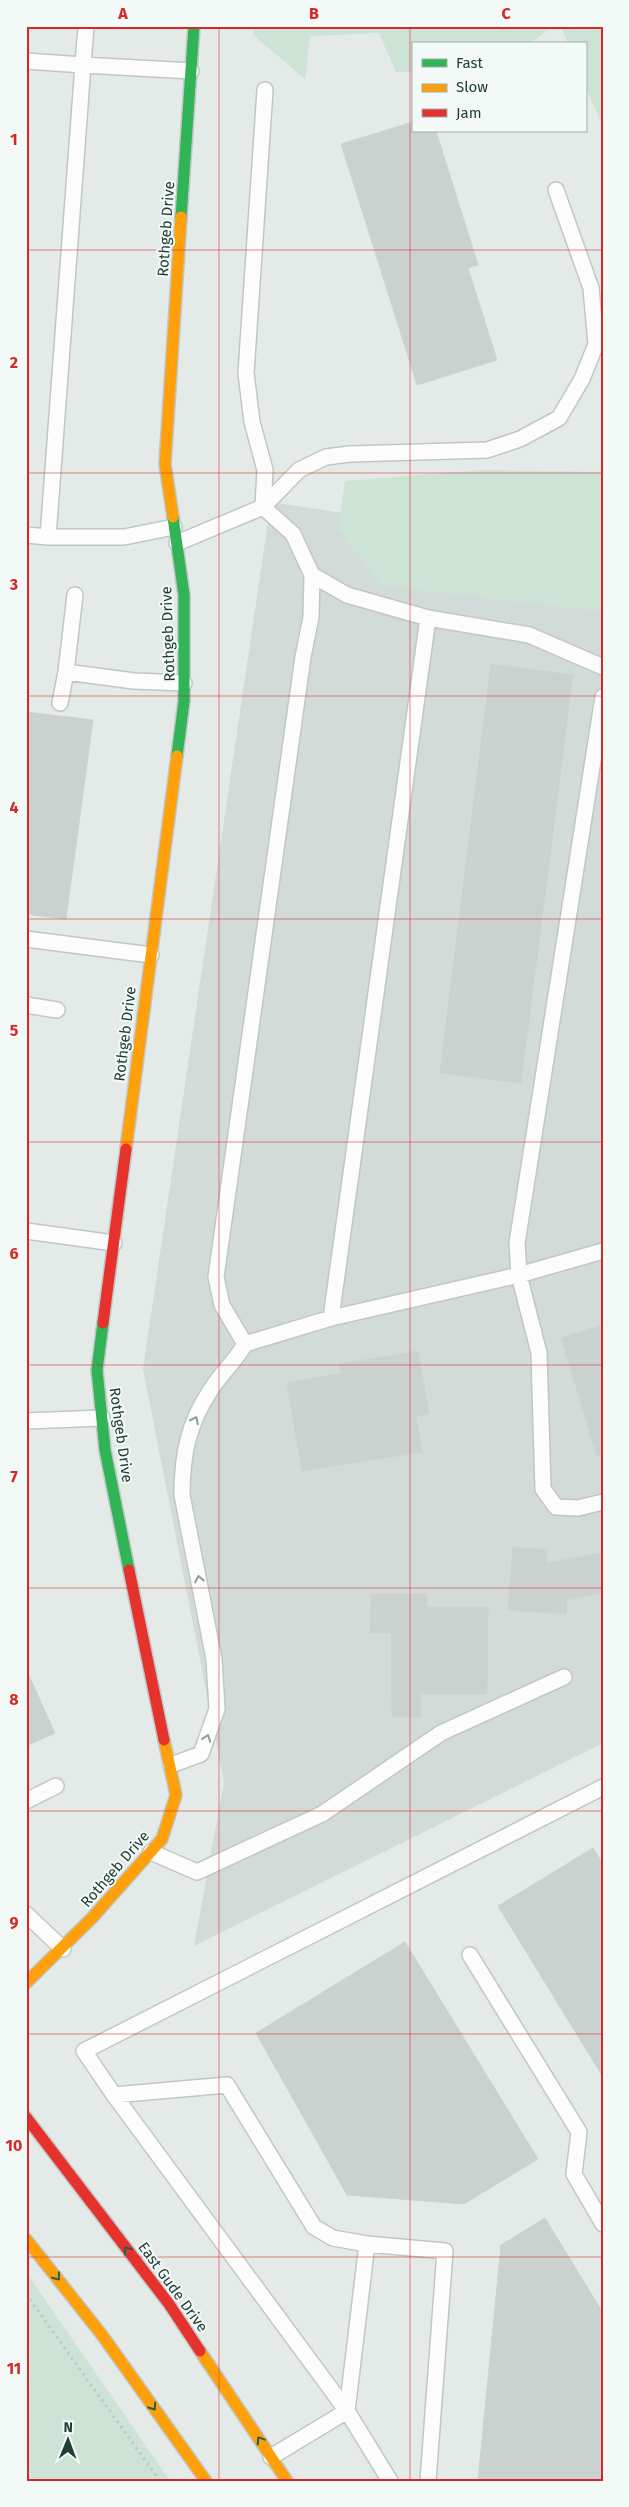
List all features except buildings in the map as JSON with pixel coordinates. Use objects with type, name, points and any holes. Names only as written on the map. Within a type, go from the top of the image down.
[{"type":"street","name":"Rothgeb Drive","points":[[26,1984],[63,1949],[162,1839],[176,1795],[171,1765],[157,1711],[105,1450],[98,1370],[184,700],[184,595],[165,464],[194,26]]},
{"type":"street","name":"East Gude Drive","points":[[26,2117],[169,2304],[287,2481]]},
{"type":"street","points":[[26,2239],[102,2335],[206,2481]]},
{"type":"lane","points":[[48,537],[86,26]]},
{"type":"lane","points":[[26,61],[191,72]]},
{"type":"lane","points":[[263,507],[265,470],[252,422],[246,373],[266,90]]},
{"type":"lane","points":[[176,543],[263,507],[299,470],[326,458],[350,454],[487,450],[520,439],[560,418],[582,380],[596,344],[591,288],[556,190]]},
{"type":"lane","points":[[245,1344],[222,1305],[216,1278],[299,686],[311,617],[312,575],[293,534],[263,507]]},
{"type":"lane","points":[[26,535],[48,537],[124,537],[174,527]]},
{"type":"lane","points":[[312,575],[347,596],[428,618],[529,635],[603,667]]},
{"type":"lane","points":[[60,703],[66,672],[75,595]]},
{"type":"lane","points":[[331,1318],[428,618]]},
{"type":"lane","points":[[66,672],[134,681],[184,683]]},
{"type":"lane","points":[[603,697],[517,1243],[519,1275],[539,1353],[543,1489],[556,1507],[578,1508],[603,1502]]},
{"type":"lane","points":[[26,940],[151,955]]},
{"type":"lane","points":[[26,1005],[57,1010]]},
{"type":"lane","points":[[26,1231],[114,1243]]},
{"type":"lane","points":[[171,1765],[201,1754],[217,1710],[214,1659],[182,1495],[182,1471],[188,1434],[210,1391],[238,1357],[245,1344],[331,1318],[519,1275],[603,1251]]},
{"type":"lane","points":[[26,1421],[102,1418]]},
{"type":"lane","points":[[151,1852],[197,1872],[322,1814],[441,1733],[564,1677]]},
{"type":"lane","points":[[26,1801],[56,1786]]},
{"type":"lane","points":[[390,2481],[347,2411],[114,2095],[84,2051],[603,1787]]},
{"type":"lane","points":[[26,1914],[63,1949]]},
{"type":"lane","points":[[470,1955],[579,2132],[574,2174],[603,2224]]},
{"type":"lane","points":[[114,2095],[227,2085],[314,2226],[333,2238],[367,2244],[444,2251],[428,2481]]},
{"type":"lane","points":[[347,2411],[367,2244]]},
{"type":"lane","points":[[271,2457],[347,2411]]},
{"type":"path","points":[[26,2294],[160,2481]]},
{"type":"shaded area","points":[[271,502],[603,553],[603,1743],[194,1946],[224,1782],[143,1369]]},
{"type":"green space","points":[[255,26],[553,26],[532,42],[412,42],[412,72],[396,72],[379,33],[310,36],[305,79],[253,35]]},
{"type":"green space","points":[[561,26],[603,26],[603,126],[586,87],[586,42],[567,42]]},
{"type":"green space","points":[[482,470],[603,472],[603,612],[382,586],[338,529],[345,481]]},
{"type":"green space","points":[[26,2272],[170,2481],[26,2481]]},
{"type":"traffic: fast","points":[[181,217],[194,26]]},
{"type":"traffic: fast","points":[[173,517],[184,595],[184,701],[177,756]]},
{"type":"traffic: fast","points":[[103,1323],[97,1370],[105,1450],[129,1570]]},
{"type":"traffic: slow","points":[[173,517],[165,464],[181,217]]},
{"type":"traffic: slow","points":[[126,1149],[177,756]]},
{"type":"traffic: slow","points":[[26,1983],[92,1918],[162,1839],[176,1795],[164,1740]]},
{"type":"traffic: slow","points":[[26,2239],[102,2335],[206,2481]]},
{"type":"traffic: slow","points":[[200,2351],[287,2481]]},
{"type":"traffic: jam","points":[[103,1323],[126,1149]]},
{"type":"traffic: jam","points":[[129,1570],[164,1740]]},
{"type":"traffic: jam","points":[[26,2117],[169,2304],[200,2351]]}]
